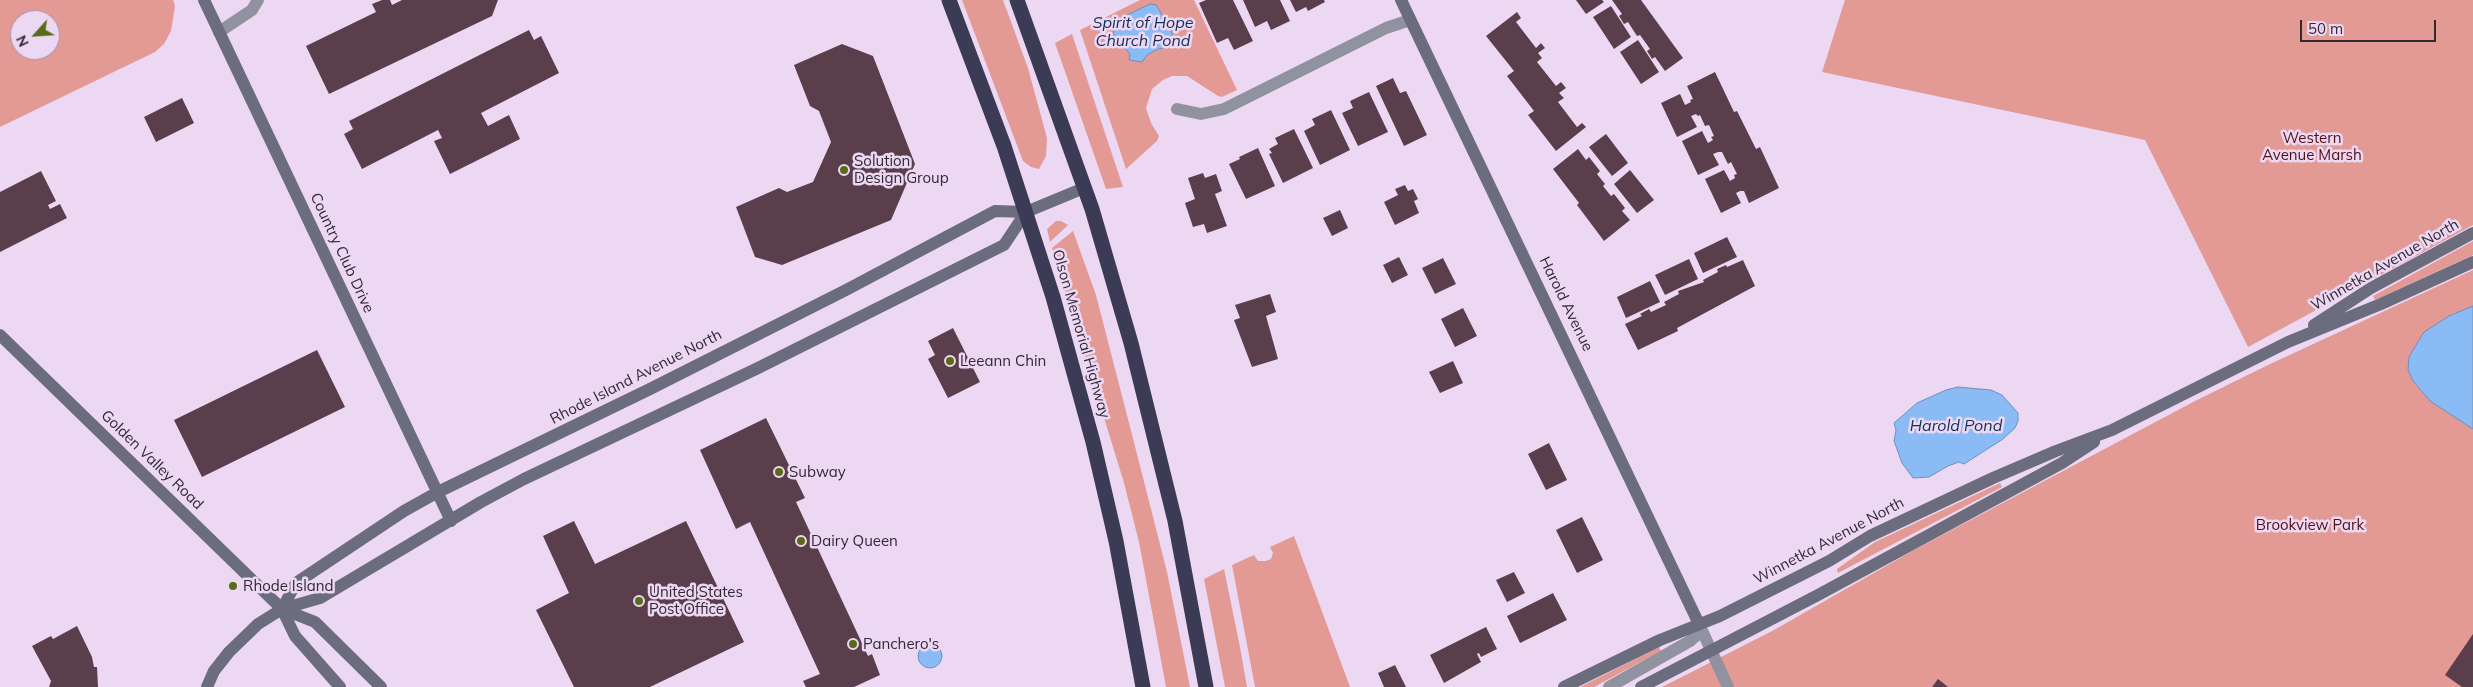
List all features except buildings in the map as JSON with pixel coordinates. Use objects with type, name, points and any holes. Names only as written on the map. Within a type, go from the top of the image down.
[{"type":"highway","name":"Olson Memorial Highway","points":[[949,0],[1004,146],[1026,212],[1093,442],[1116,541],[1142,687]]},
{"type":"highway","points":[[1016,0],[1084,188],[1108,261],[1153,425],[1175,521],[1206,687]]},
{"type":"street","name":"Country Club Drive","points":[[204,0],[451,521]]},
{"type":"street","points":[[219,32],[252,10],[258,0]]},
{"type":"street","name":"Harold Avenue","points":[[1401,0],[1699,624]]},
{"type":"street","points":[[1177,109],[1201,114],[1224,109],[1386,28],[1410,20]]},
{"type":"street","name":"Rhode Island Avenue North","points":[[282,608],[296,583],[404,511],[438,492],[650,389],[995,212],[1026,212],[1084,188]]},
{"type":"street","name":"Rhode Island Avenue North","points":[[207,687],[214,672],[228,652],[258,624],[282,608],[320,598],[524,479],[773,361],[1004,245],[1026,212]]},
{"type":"street","name":"Winnetka Avenue North","points":[[2288,342],[2372,288],[2473,233]]},
{"type":"street","name":"Winnetka Avenue North","points":[[1641,687],[2053,467],[2112,430],[2288,342],[2381,304],[2473,262]]},
{"type":"street","name":"Golden Valley Road","points":[[0,335],[282,608],[295,636],[340,687]]},
{"type":"street","name":"Winnetka Avenue North","points":[[1564,687],[1720,616],[1813,569],[1870,536],[2038,458],[2112,430]]},
{"type":"street","name":"Golden Valley Road","points":[[282,608],[315,622],[381,687]]},
{"type":"street","points":[[1699,624],[1728,687]]},
{"type":"street","points":[[1609,687],[1690,641],[1698,634],[1699,624]]},
{"type":"green space","points":[[0,0],[173,0],[175,6],[171,31],[164,44],[155,52],[0,127]]},
{"type":"green space","points":[[962,0],[1003,0],[1028,68],[1047,138],[1046,156],[1039,169],[1031,167],[1023,161]]},
{"type":"green space","points":[[1140,0],[1194,0],[1237,90],[1222,97],[1187,76],[1172,76],[1163,80],[1152,89],[1146,108],[1151,123],[1159,136],[1157,141],[1126,169],[1080,30]],"holes":[[[1125,46],[1175,46],[1158,49],[1147,55],[1130,54]]]},
{"type":"green space","name":"Western Avenue Marsh","points":[[1845,0],[2473,0],[2473,225],[2248,347],[2145,140],[1822,72]]},
{"type":"green space","points":[[1072,34],[1123,187],[1106,189],[1055,43]]},
{"type":"green space","points":[[1056,221],[1061,221],[1068,225],[1050,242],[1047,229]]},
{"type":"green space","points":[[1073,231],[1096,295],[1138,458],[1167,572],[1190,687],[1166,687],[1139,542],[1124,483],[1052,248]]},
{"type":"green space","points":[[2473,241],[2473,255],[2375,300],[2373,296]]},
{"type":"green space","name":"Brookview Park","points":[[2473,270],[2473,687],[1662,687],[1774,630],[1914,550],[2195,401],[2270,364]]},
{"type":"green space","points":[[2000,483],[2002,487],[1838,573],[1837,569],[1875,542]]},
{"type":"green space","points":[[1294,536],[1350,687],[1255,687],[1232,565],[1254,555],[1258,561],[1271,559],[1273,553],[1270,547]]},
{"type":"green space","points":[[1224,569],[1247,687],[1225,687],[1204,579]]},
{"type":"green space","points":[[1659,647],[1661,651],[1594,687],[1580,687]]},
{"type":"water","name":"Spirit of Hope Church Pond","points":[[1150,4],[1156,5],[1171,30],[1175,46],[1158,49],[1147,55],[1142,62],[1129,60],[1130,54],[1113,34],[1115,26],[1119,19]]},
{"type":"water","points":[[2473,306],[2473,429],[2430,401],[2413,381],[2408,370],[2409,357],[2424,332],[2449,316]]},
{"type":"water","name":"Harold Pond","points":[[1958,387],[1991,390],[2002,395],[2018,413],[2018,421],[2015,428],[2003,439],[1964,464],[1959,462],[1948,466],[1929,477],[1913,478],[1902,463],[1894,441],[1896,430],[1894,423],[1917,403],[1946,390]]},
{"type":"water","points":[[930,644],[938,648],[942,656],[938,664],[930,668],[922,664],[918,656],[922,648]]},
{"type":"place","name":"Solution Design Group","points":[[844,170]]},
{"type":"place","name":"Leeann Chin","points":[[950,361]]},
{"type":"place","name":"Subway","points":[[779,472]]},
{"type":"place","name":"Dairy Queen","points":[[801,541]]},
{"type":"place","name":"Rhode Island","points":[[233,586]]},
{"type":"place","name":"United States Post Office","points":[[639,601]]},
{"type":"place","name":"Panchero's","points":[[853,644]]}]
